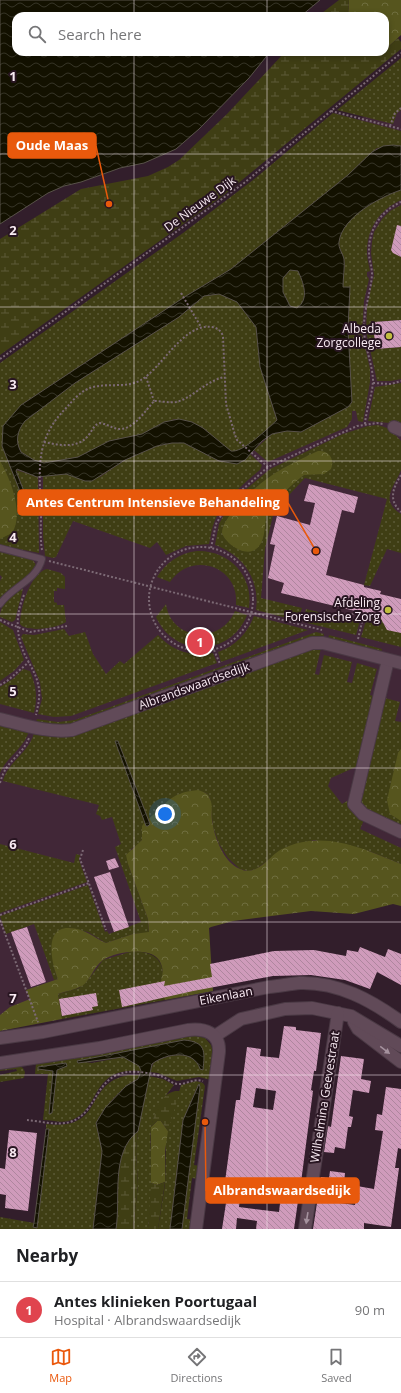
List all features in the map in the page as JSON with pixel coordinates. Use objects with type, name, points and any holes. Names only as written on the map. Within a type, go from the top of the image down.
[{"type":"street","name":"Albrandswaardsedijk","points":[[0,719],[34,722],[56,732],[83,727],[312,643],[323,643],[401,663]]},
{"type":"street","points":[[388,660],[354,804],[363,814],[401,832]]},
{"type":"street","name":"Eikenlaan","points":[[0,1038],[43,1032],[269,987],[300,983],[327,985],[348,991],[370,1000],[401,1022]]},
{"type":"street","points":[[215,1036],[241,1019],[286,1009],[312,1008],[351,1016],[401,1046]]},
{"type":"street","name":"Wilhelmina Geevestraat","points":[[305,1229],[338,1013]]},
{"type":"street","points":[[351,1016],[358,1029],[401,1062]]},
{"type":"street","points":[[0,1063],[99,1048],[188,1030],[205,1030],[215,1036],[219,1048],[216,1084],[196,1229]]},
{"type":"lane","points":[[0,548],[42,559],[37,570],[8,595],[0,604]]},
{"type":"path","name":"De Nieuwe Dijk","points":[[0,359],[244,183],[401,53]]},
{"type":"path","points":[[390,126],[395,113],[401,108]]},
{"type":"path","points":[[331,111],[401,129]]},
{"type":"path","points":[[365,424],[373,383],[364,330],[364,310],[372,271],[369,256],[370,239],[373,228],[380,218],[392,206],[401,202]]},
{"type":"path","points":[[181,293],[201,327]]},
{"type":"path","points":[[268,466],[237,440],[228,414],[224,341],[222,332],[214,328],[201,327],[178,343],[146,377],[133,383],[98,386],[84,391],[57,416],[50,427],[41,452],[39,533],[42,559],[328,632]]},
{"type":"path","points":[[146,377],[154,401]]},
{"type":"path","points":[[44,442],[66,445],[77,444],[86,438],[94,426],[100,423],[118,429],[126,428],[135,422],[154,401],[180,401],[206,383],[225,377]]},
{"type":"path","points":[[373,383],[391,384],[401,382]]},
{"type":"path","points":[[211,548],[219,518],[243,488],[268,466],[341,432],[365,424],[376,423],[398,429]]},
{"type":"path","points":[[401,475],[393,490],[392,496],[396,506],[401,512]]},
{"type":"path","points":[[193,548],[211,548],[229,555],[246,573],[252,588],[252,612],[248,623],[237,637],[226,645],[214,650],[202,652],[185,649],[172,643],[163,634],[156,625],[150,610],[148,596],[150,587],[159,569],[173,555],[193,548]]},
{"type":"path","points":[[0,783],[3,772],[8,763],[26,744],[34,722],[39,701],[39,688],[36,677],[20,643],[17,628],[20,608],[26,588],[25,581]]},
{"type":"path","points":[[358,639],[364,614]]},
{"type":"path","points":[[0,620],[30,632],[68,626]]},
{"type":"path","points":[[309,632],[317,629]]},
{"type":"path","points":[[350,637],[365,641]]},
{"type":"path","points":[[214,650],[220,664],[227,662]]},
{"type":"path","points":[[0,684],[7,681],[29,662]]},
{"type":"path","points":[[28,714],[34,722]]},
{"type":"path","points":[[34,722],[41,717]]},
{"type":"path","points":[[83,850],[80,860],[106,930]]},
{"type":"path","points":[[0,915],[89,883]]},
{"type":"path","points":[[0,920],[33,1013],[43,1032]]},
{"type":"path","points":[[27,1120],[60,1123],[70,1122],[80,1117],[89,1108],[97,1092],[107,1081],[121,1074],[136,1073],[154,1075],[164,1077],[177,1084],[197,1079],[216,1084]]},
{"type":"shaded area","points":[[401,88],[401,903],[391,900],[204,921],[0,1025],[0,384],[262,194]]},
{"type":"green space","points":[[339,0],[349,0],[348,12],[323,12]]},
{"type":"green space","points":[[349,0],[401,0],[401,35],[389,46],[389,12],[348,12]]},
{"type":"green space","points":[[398,38],[401,42],[401,49],[224,195],[0,355],[0,239],[81,189],[148,176],[179,160],[227,114],[281,56],[389,56],[389,46]]},
{"type":"green space","points":[[401,58],[401,110],[397,113],[393,124],[337,110]]},
{"type":"green space","points":[[333,113],[401,131],[401,146],[377,148],[348,175],[231,269],[186,296],[21,405],[2,446],[29,514],[32,512],[16,470],[38,477],[39,553],[0,545],[0,363],[183,233],[253,180]]},
{"type":"green space","points":[[401,190],[401,200],[386,209],[376,221],[369,236],[367,255],[370,271],[367,272],[369,279],[364,301],[362,333],[370,369],[370,382],[363,422],[358,421],[356,411],[352,411],[352,419],[347,427],[268,462],[254,450],[272,434],[287,431],[301,432],[348,407],[352,402],[348,329],[350,288],[343,287],[344,259],[339,242],[347,224],[354,216],[383,197]]},
{"type":"green space","points":[[401,205],[401,227],[392,250],[401,257],[401,320],[376,322],[374,333],[378,334],[375,338],[376,349],[401,347],[401,379],[377,381],[366,331],[367,306],[374,275],[371,253],[372,242],[374,232],[382,219],[390,211]]},
{"type":"green space","points":[[290,270],[298,271],[304,290],[303,300],[297,308],[290,306],[283,292],[283,278]]},
{"type":"green space","points":[[219,294],[237,302],[256,327],[260,367],[277,421],[255,440],[242,449],[231,451],[203,428],[192,422],[174,419],[142,434],[109,441],[78,457],[44,463],[34,461],[21,452],[17,440],[20,428],[24,421],[75,383],[179,317],[204,296]]},
{"type":"green space","points":[[401,383],[401,424],[368,421],[375,387]]},
{"type":"green space","points":[[378,425],[390,429],[401,441],[401,470],[390,492],[390,498],[394,509],[401,514],[401,553],[387,549],[370,586],[364,585],[387,499],[305,478],[274,511],[265,549],[261,598],[302,608],[298,621],[256,610],[257,599],[255,588],[248,570],[234,555],[215,545],[219,524],[222,518],[244,491],[270,469],[343,434],[368,426]]},
{"type":"green space","points":[[172,443],[184,443],[219,461],[245,460],[250,454],[262,465],[260,470],[240,487],[222,508],[213,526],[209,544],[186,546],[166,555],[157,542],[150,548],[73,521],[56,557],[53,558],[45,556],[43,535],[43,476],[66,474],[100,477],[125,460],[157,446]]},
{"type":"green space","points":[[318,451],[325,452],[330,456],[332,459],[331,469],[324,474],[304,475],[278,498],[267,513],[263,539],[255,550],[250,552],[238,549],[224,538],[222,533],[223,526],[235,509],[254,489],[283,469]]},
{"type":"green space","points":[[0,461],[12,487],[15,497],[17,516],[12,533],[0,539]]},
{"type":"green space","points":[[0,551],[33,560],[36,565],[28,575],[0,599],[0,581],[2,577],[0,575]]},
{"type":"green space","points":[[197,551],[219,555],[229,560],[237,567],[247,585],[250,596],[249,608],[236,605],[235,592],[230,580],[222,572],[212,567],[201,565],[190,567],[179,572],[170,582],[157,577],[174,559]]},
{"type":"green space","points":[[47,569],[61,573],[65,577],[65,589],[57,588],[57,591],[54,591],[54,602],[57,603],[57,605],[64,605],[66,622],[57,626],[43,629],[23,627],[20,624],[20,617],[27,592],[36,577]]},
{"type":"green space","points":[[21,588],[23,589],[15,620],[12,622],[0,617],[4,604]]},
{"type":"green space","points":[[166,604],[170,616],[177,625],[186,631],[197,634],[208,633],[219,629],[228,622],[235,611],[247,615],[239,629],[229,639],[216,645],[202,647],[188,645],[176,640],[164,630],[156,617]]},
{"type":"green space","points":[[306,609],[355,621],[358,612],[362,613],[356,635],[303,622]]},
{"type":"green space","points":[[368,614],[379,617],[380,615],[401,627],[401,647],[361,637]]},
{"type":"green space","points":[[254,616],[308,630],[221,662],[218,652],[235,643],[244,634]]},
{"type":"green space","points":[[0,622],[13,630],[24,660],[14,671],[0,681]]},
{"type":"green space","points":[[64,629],[69,636],[85,632],[93,654],[106,674],[120,661],[124,664],[158,635],[169,645],[182,652],[197,654],[213,653],[217,663],[71,716],[54,717],[38,714],[42,699],[40,682],[21,637],[23,634],[34,635]]},
{"type":"green space","points":[[316,632],[324,634],[323,638],[74,724],[63,726],[36,722],[37,719],[58,722],[75,720]]},
{"type":"green space","points":[[329,635],[382,649],[381,653],[328,639]]},
{"type":"green space","points":[[315,648],[321,648],[315,674],[319,675],[324,655],[352,662],[347,682],[352,683],[357,663],[377,669],[370,695],[376,697],[358,766],[331,778],[328,786],[342,804],[347,801],[364,820],[360,829],[401,848],[401,864],[369,851],[314,840],[287,847],[256,869],[248,871],[240,869],[228,858],[219,844],[213,827],[210,798],[206,793],[198,791],[164,804],[142,831],[142,840],[131,849],[128,864],[148,919],[149,933],[133,934],[106,943],[88,932],[68,928],[54,958],[55,971],[58,979],[54,980],[34,924],[6,934],[0,916],[88,885],[105,932],[107,931],[109,934],[141,922],[115,847],[121,844],[112,817],[102,820],[100,816],[96,814],[99,805],[3,781],[9,768],[28,746],[34,733],[59,737],[76,734]]},
{"type":"green space","points":[[23,669],[30,671],[34,681],[36,696],[34,713],[0,704],[0,687],[14,678]]},
{"type":"green space","points":[[385,698],[400,702],[395,721],[401,722],[401,826],[363,808],[358,801]]},
{"type":"green space","points":[[0,724],[29,731],[23,743],[3,767],[0,773]]},
{"type":"green space","points":[[401,749],[401,821],[390,814],[387,800],[398,753]]},
{"type":"green space","points":[[198,790],[207,794],[211,801],[213,826],[217,841],[224,855],[234,866],[245,871],[251,871],[260,867],[281,850],[298,843],[325,841],[351,845],[401,864],[401,906],[393,904],[354,914],[311,911],[233,921],[211,927],[209,928],[213,991],[165,1000],[161,984],[162,969],[157,958],[151,954],[143,952],[125,952],[117,954],[103,960],[82,986],[58,994],[62,1019],[0,1031],[0,1015],[10,1007],[30,999],[26,990],[58,979],[52,956],[52,948],[55,934],[61,929],[74,928],[88,933],[106,943],[133,934],[149,932],[148,919],[126,855],[142,840],[142,826],[145,822],[168,801],[180,794]]},
{"type":"green space","points":[[0,844],[74,863],[76,854],[80,855],[79,860],[87,882],[0,913]]},
{"type":"green space","points":[[133,951],[150,954],[161,963],[163,975],[161,984],[165,1000],[62,1019],[58,994],[79,988],[88,980],[103,960]]},
{"type":"green space","points":[[192,1035],[205,1038],[211,1045],[213,1052],[211,1080],[199,1077],[177,1081],[158,1073],[150,1072],[154,1062],[166,1057],[178,1055],[190,1057],[199,1066],[193,1041],[184,1040],[78,1061],[92,1063],[123,1057],[139,1066],[141,1071],[124,1071],[112,1076],[97,1091],[86,1109],[79,1116],[65,1122],[43,1120],[48,1074],[35,1074],[36,1063]],"holes":[[[66,1063],[57,1070],[52,1113],[49,1112],[53,1071],[38,1069],[38,1067]]]},
{"type":"green space","points":[[18,1065],[23,1068],[25,1072],[24,1078],[0,1082],[0,1075],[17,1071],[16,1069],[0,1071],[0,1067]]},
{"type":"green space","points":[[128,1075],[141,1075],[126,1086],[113,1099],[105,1108],[96,1123],[102,1151],[93,1229],[0,1229],[0,1217],[34,1223],[34,1227],[37,1227],[49,1129],[46,1129],[46,1124],[65,1124],[78,1121],[86,1114],[104,1087],[114,1080]]},
{"type":"green space","points":[[149,1076],[163,1079],[174,1085],[157,1109],[151,1129],[152,1177],[148,1229],[133,1229],[138,1185],[136,1151],[138,1131]]},
{"type":"green space","points":[[196,1081],[203,1083],[205,1086],[194,1165],[200,1166],[198,1179],[192,1178],[187,1219],[193,1220],[192,1229],[182,1229],[200,1087],[198,1085],[183,1120],[170,1229],[158,1229],[165,1184],[166,1136],[181,1085]]},
{"type":"green space","points":[[175,1091],[180,1091],[168,1131],[161,1121],[157,1121],[151,1127],[161,1100],[165,1096]]},
{"type":"green space","points":[[157,1121],[161,1121],[168,1131],[165,1151],[165,1182],[157,1185],[151,1183],[151,1127]]},
{"type":"green space","points":[[138,1131],[136,1151],[138,1185],[133,1229],[116,1229],[120,1164],[123,1151],[129,1140]]},
{"type":"green space","points":[[165,1182],[158,1229],[148,1229],[151,1183],[157,1185]]},
{"type":"water","points":[[0,0],[320,0],[306,12],[12,12],[12,56],[267,56],[249,78],[199,129],[176,149],[144,163],[120,168],[81,182],[64,186],[48,193],[0,224]]},
{"type":"water","points":[[383,146],[401,146],[401,190],[373,203],[354,216],[347,224],[339,242],[344,259],[343,287],[350,287],[348,329],[352,402],[348,407],[301,432],[287,431],[272,434],[262,441],[245,460],[237,464],[219,461],[184,443],[172,443],[157,446],[125,460],[92,481],[85,481],[66,474],[37,477],[17,469],[16,471],[32,512],[29,514],[2,446],[3,426],[21,405],[186,296],[231,269],[348,175],[372,152]],"holes":[[[290,270],[298,271],[304,290],[303,300],[297,308],[290,306],[283,292],[283,278]],[[219,294],[237,302],[256,327],[260,367],[277,420],[255,440],[236,451],[231,451],[203,428],[192,422],[179,419],[164,422],[142,434],[109,441],[78,457],[44,463],[34,460],[21,452],[18,444],[18,436],[25,421],[75,383],[179,317],[204,296]]]},
{"type":"water","points":[[115,741],[118,741],[150,824],[148,826],[146,826]]},
{"type":"water","points":[[184,1040],[200,1045],[204,1053],[203,1070],[200,1069],[192,1058],[179,1055],[165,1057],[152,1064],[138,1131],[129,1140],[123,1151],[120,1164],[116,1229],[93,1229],[102,1151],[96,1123],[105,1108],[126,1086],[138,1079],[141,1071],[139,1066],[123,1057],[78,1063],[77,1061]]},
{"type":"water","points":[[66,1063],[67,1066],[57,1070],[52,1113],[49,1114],[53,1071],[38,1069],[38,1067]]},
{"type":"water","points":[[199,1084],[200,1087],[182,1229],[170,1229],[183,1120]]},
{"type":"water","points":[[46,1129],[49,1129],[37,1228],[33,1227]]},
{"type":"building","points":[[397,225],[401,226],[401,257],[393,253],[391,250]]},
{"type":"building","name":"Albeda Zorgcollege","points":[[401,320],[401,347],[376,349],[374,334],[375,322]]},
{"type":"building","points":[[309,484],[358,497],[354,513],[342,510],[326,575],[364,585],[364,587],[381,591],[380,594],[401,599],[401,633],[387,630],[380,617],[281,593],[284,583],[268,578],[275,545],[270,544],[277,516],[310,525],[315,503],[304,501]]},
{"type":"building","points":[[115,858],[119,867],[109,870],[106,861]]},
{"type":"building","points":[[110,872],[129,927],[114,932],[94,877]]},
{"type":"building","points":[[27,927],[46,982],[31,987],[11,932]]},
{"type":"building","points":[[360,947],[385,957],[388,949],[401,954],[401,985],[377,972],[370,989],[345,980],[311,975],[273,976],[193,991],[122,1007],[119,990],[165,981],[164,986],[212,977],[210,964],[274,951],[314,950],[346,956],[347,950],[358,952]]},
{"type":"building","points":[[96,993],[98,1006],[92,1007],[93,1010],[62,1016],[59,999]]},
{"type":"building","points":[[284,1026],[296,1027],[296,1030],[321,1033],[316,1071],[314,1071],[311,1090],[313,1091],[300,1190],[303,1190],[302,1201],[298,1201],[294,1229],[256,1229],[257,1221],[237,1218],[236,1229],[222,1229],[228,1190],[224,1189],[236,1100],[240,1100],[247,1047],[261,1049],[260,1056],[279,1058]],"holes":[[[256,1088],[276,1091],[273,1110],[253,1107]],[[256,1183],[282,1187],[279,1212],[239,1207],[241,1186],[255,1188]]]},
{"type":"building","points":[[341,1056],[364,1059],[361,1079],[371,1081],[369,1093],[353,1090],[349,1116],[353,1117],[351,1127],[348,1127],[345,1149],[335,1147],[334,1153],[324,1152],[328,1126],[331,1127]]},
{"type":"building","points":[[386,1087],[401,1089],[401,1149],[398,1148],[395,1168],[399,1168],[391,1227],[364,1223],[364,1229],[313,1229],[321,1177],[329,1178],[330,1171],[345,1173],[344,1183],[335,1182],[333,1194],[337,1195],[337,1201],[332,1202],[355,1205],[357,1186],[374,1189],[383,1131],[375,1130],[377,1114],[382,1115]]},
{"type":"building","points":[[9,1130],[37,1133],[28,1211],[5,1208],[6,1195],[0,1194],[0,1168],[5,1169]]},
{"type":"place","name":"Oude Maas","points":[[109,204]]},
{"type":"place","name":"Albeda Zorgcollege","points":[[389,336]]},
{"type":"place","name":"Antes Centrum Intensieve Behandeling","points":[[316,551]]},
{"type":"place","name":"Afdeling Forensische Zorg","points":[[388,610]]},
{"type":"place","name":"Antes klinieken Poortugaal","points":[[200,642]]},
{"type":"place","name":"Albrandswaardsedijk","points":[[205,1122]]}]
